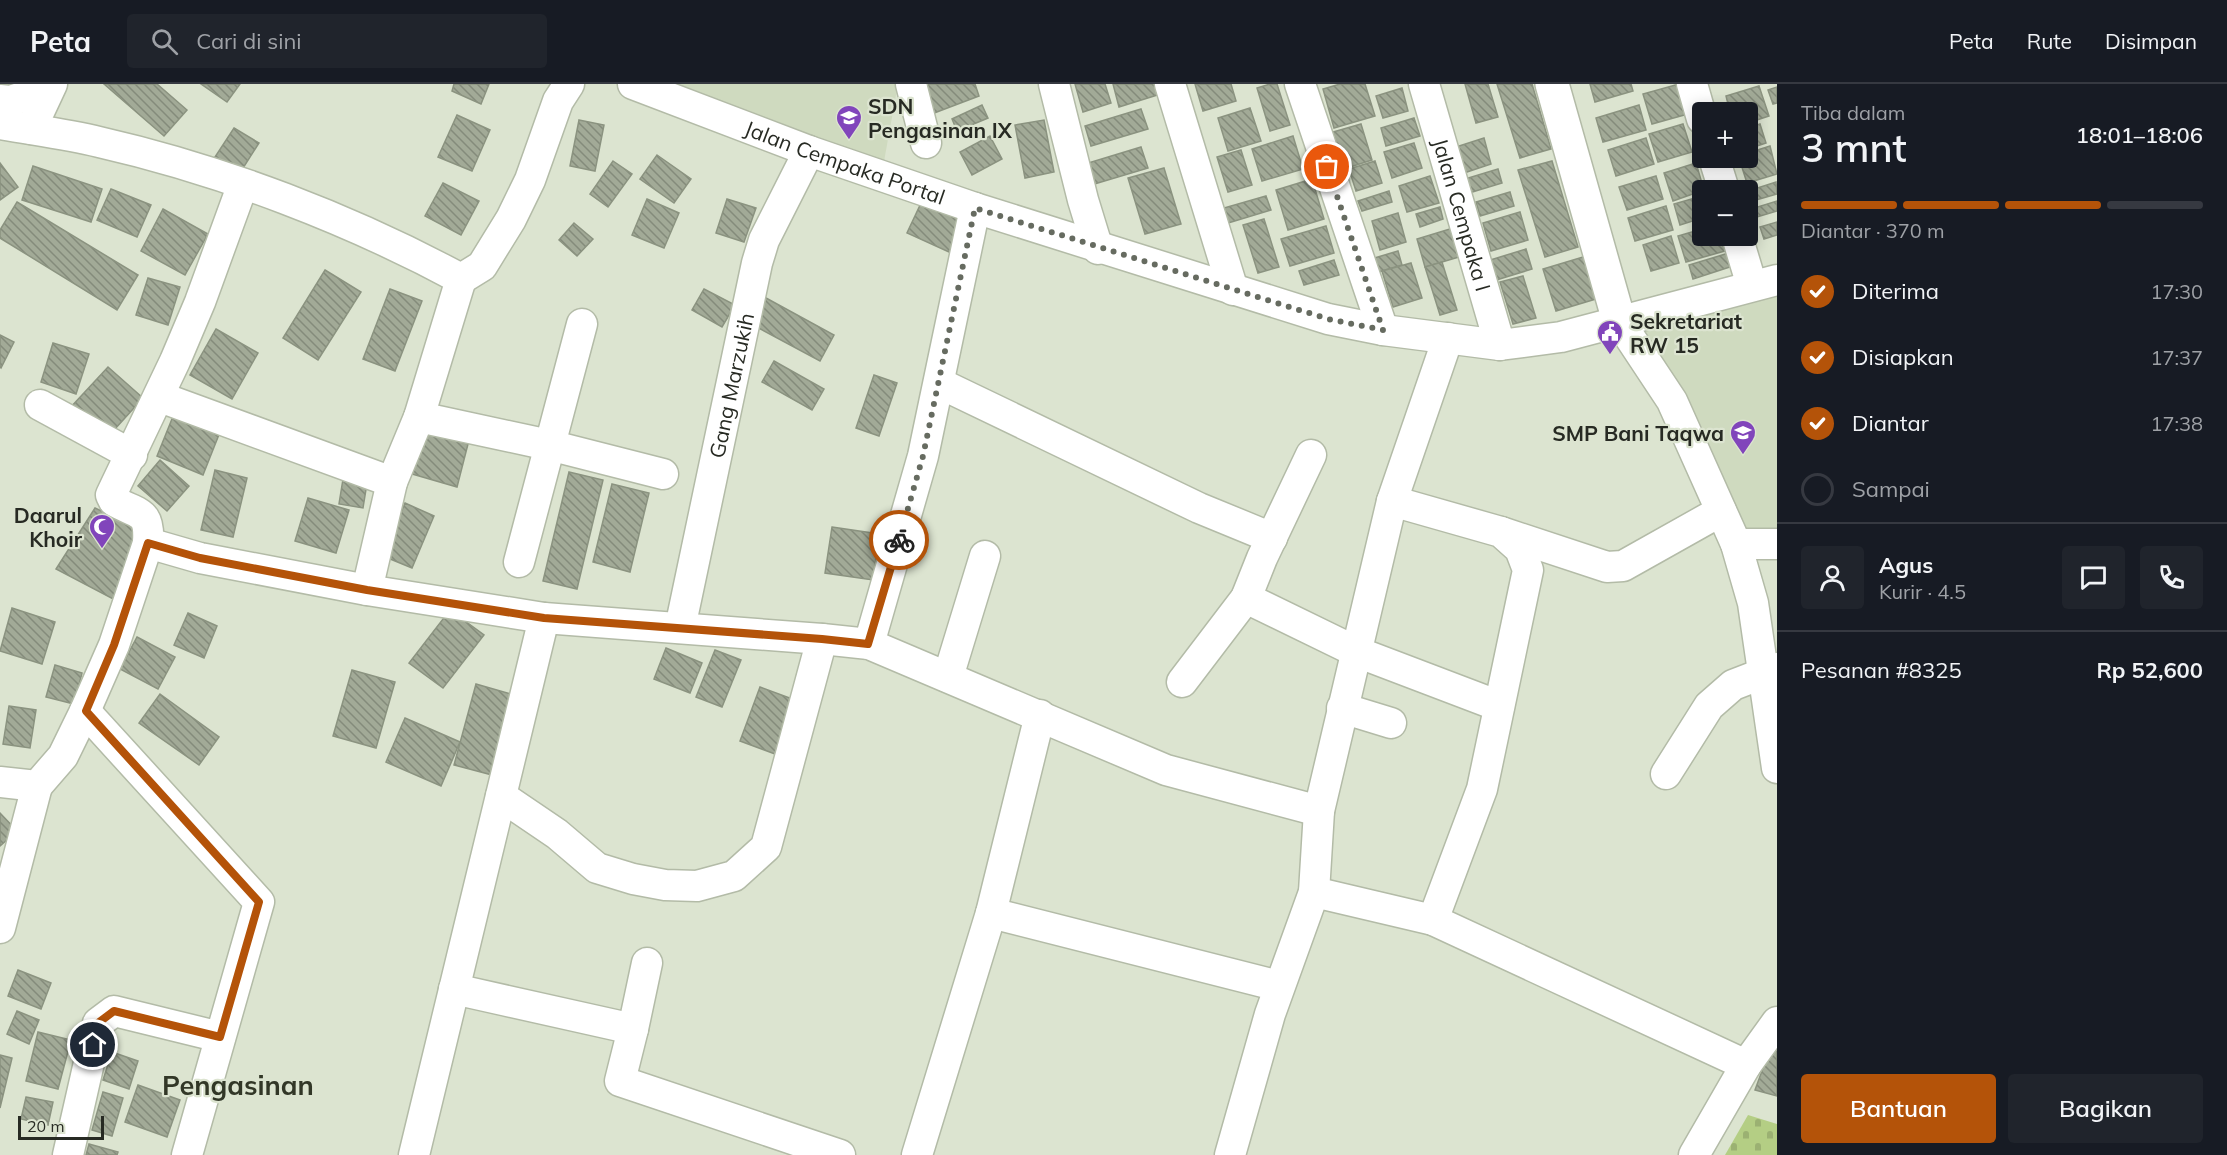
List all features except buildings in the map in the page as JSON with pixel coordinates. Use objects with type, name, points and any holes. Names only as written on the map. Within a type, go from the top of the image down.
[{"type":"street","points":[[0,100],[10,101],[32,94],[36,84]]},
{"type":"street","points":[[31,129],[52,84]]},
{"type":"street","points":[[367,590],[392,482],[419,417],[461,279],[482,266],[512,219],[530,180],[558,101],[569,84]]},
{"type":"street","name":"Jalan Cempaka Portal","points":[[633,84],[809,152],[1098,249],[1328,319],[1383,330],[1500,345],[1561,337],[1764,283]]},
{"type":"street","points":[[911,84],[926,143]]},
{"type":"street","points":[[1054,84],[1083,200],[1098,249]]},
{"type":"street","points":[[1170,84],[1233,290]]},
{"type":"street","points":[[1300,84],[1383,330]]},
{"type":"street","name":"Jalan Cempaka I","points":[[1424,84],[1500,345]]},
{"type":"street","points":[[1552,84],[1619,321],[1672,401],[1736,544],[1770,671],[1777,768]]},
{"type":"street","points":[[1692,84],[1697,102]]},
{"type":"street","points":[[0,124],[98,142],[209,172],[416,255],[461,279]]},
{"type":"street","name":"Gang Marzukih","points":[[680,628],[757,263],[764,240],[809,152]]},
{"type":"street","points":[[0,928],[36,786],[63,756],[86,711],[114,645],[148,543],[147,520],[114,501],[111,495],[160,397],[200,302],[243,184]]},
{"type":"street","points":[[868,644],[923,456],[975,208]]},
{"type":"street","points":[[1743,246],[1764,283]]},
{"type":"street","points":[[519,562],[582,324]]},
{"type":"street","points":[[1230,1155],[1279,986],[1314,892],[1319,811],[1392,501],[1448,338]]},
{"type":"street","points":[[939,383],[1199,508],[1272,538]]},
{"type":"street","points":[[160,397],[392,482]]},
{"type":"street","points":[[40,405],[132,455]]},
{"type":"street","points":[[419,417],[549,445],[663,474]]},
{"type":"street","points":[[1182,682],[1246,598],[1311,455]]},
{"type":"street","points":[[1392,501],[1501,532],[1607,567],[1623,566],[1721,511]]},
{"type":"street","points":[[1433,920],[1482,789],[1528,570],[1520,549],[1501,532]]},
{"type":"street","points":[[148,543],[200,558],[367,590],[544,618],[868,644],[1166,770],[1319,811]]},
{"type":"street","points":[[1736,544],[1777,544]]},
{"type":"street","points":[[948,677],[985,556]]},
{"type":"street","points":[[1246,598],[1357,652],[1499,706]]},
{"type":"street","points":[[414,1155],[544,618]]},
{"type":"street","points":[[501,796],[557,834],[597,868],[633,879],[665,885],[697,886],[734,876],[766,847],[822,639]]},
{"type":"street","points":[[1666,774],[1709,706],[1733,685],[1770,671]]},
{"type":"street","points":[[1342,708],[1391,723]]},
{"type":"street","points":[[86,711],[259,902],[187,1155]]},
{"type":"street","points":[[917,1155],[991,912],[1040,715]]},
{"type":"street","points":[[0,782],[36,786]]},
{"type":"street","points":[[1314,892],[1433,920],[1746,1065]]},
{"type":"street","points":[[991,912],[1279,986]]},
{"type":"street","points":[[647,963],[620,1081],[840,1155]]},
{"type":"street","points":[[454,989],[633,1029]]},
{"type":"street","points":[[68,1155],[98,1023],[107,1015],[114,1011],[220,1037]]},
{"type":"street","points":[[1694,1155],[1746,1065],[1777,1022]]},
{"type":"shaded area","name":"SDN Pengasinan IX","points":[[658,84],[898,84],[883,167]]},
{"type":"shaded area","name":"SMP Bani Taqwa","points":[[1777,293],[1777,539],[1740,537],[1640,329]]},
{"type":"green space","points":[[1748,1115],[1777,1124],[1777,1155],[1725,1155]]},
{"type":"way so far","points":[[899,540],[923,456],[975,208],[1098,249],[1328,319],[1383,330],[1327,167]]},
{"type":"place","name":"SDN Pengasinan IX","points":[[849,141]]},
{"type":"place","name":"Sekretariat RW 15","points":[[1610,356]]},
{"type":"place","name":"SMP Bani Taqwa","points":[[1743,456]]},
{"type":"place","name":"Daarul Khoir","points":[[102,550]]},
{"type":"district","name":"Pengasinan","points":[[238,1085]]},
{"type":"route","points":[[93,1045],[98,1023],[114,1011],[220,1037],[259,902],[86,711],[114,645],[148,543],[200,558],[367,590],[544,618],[868,644],[899,540]]}]
